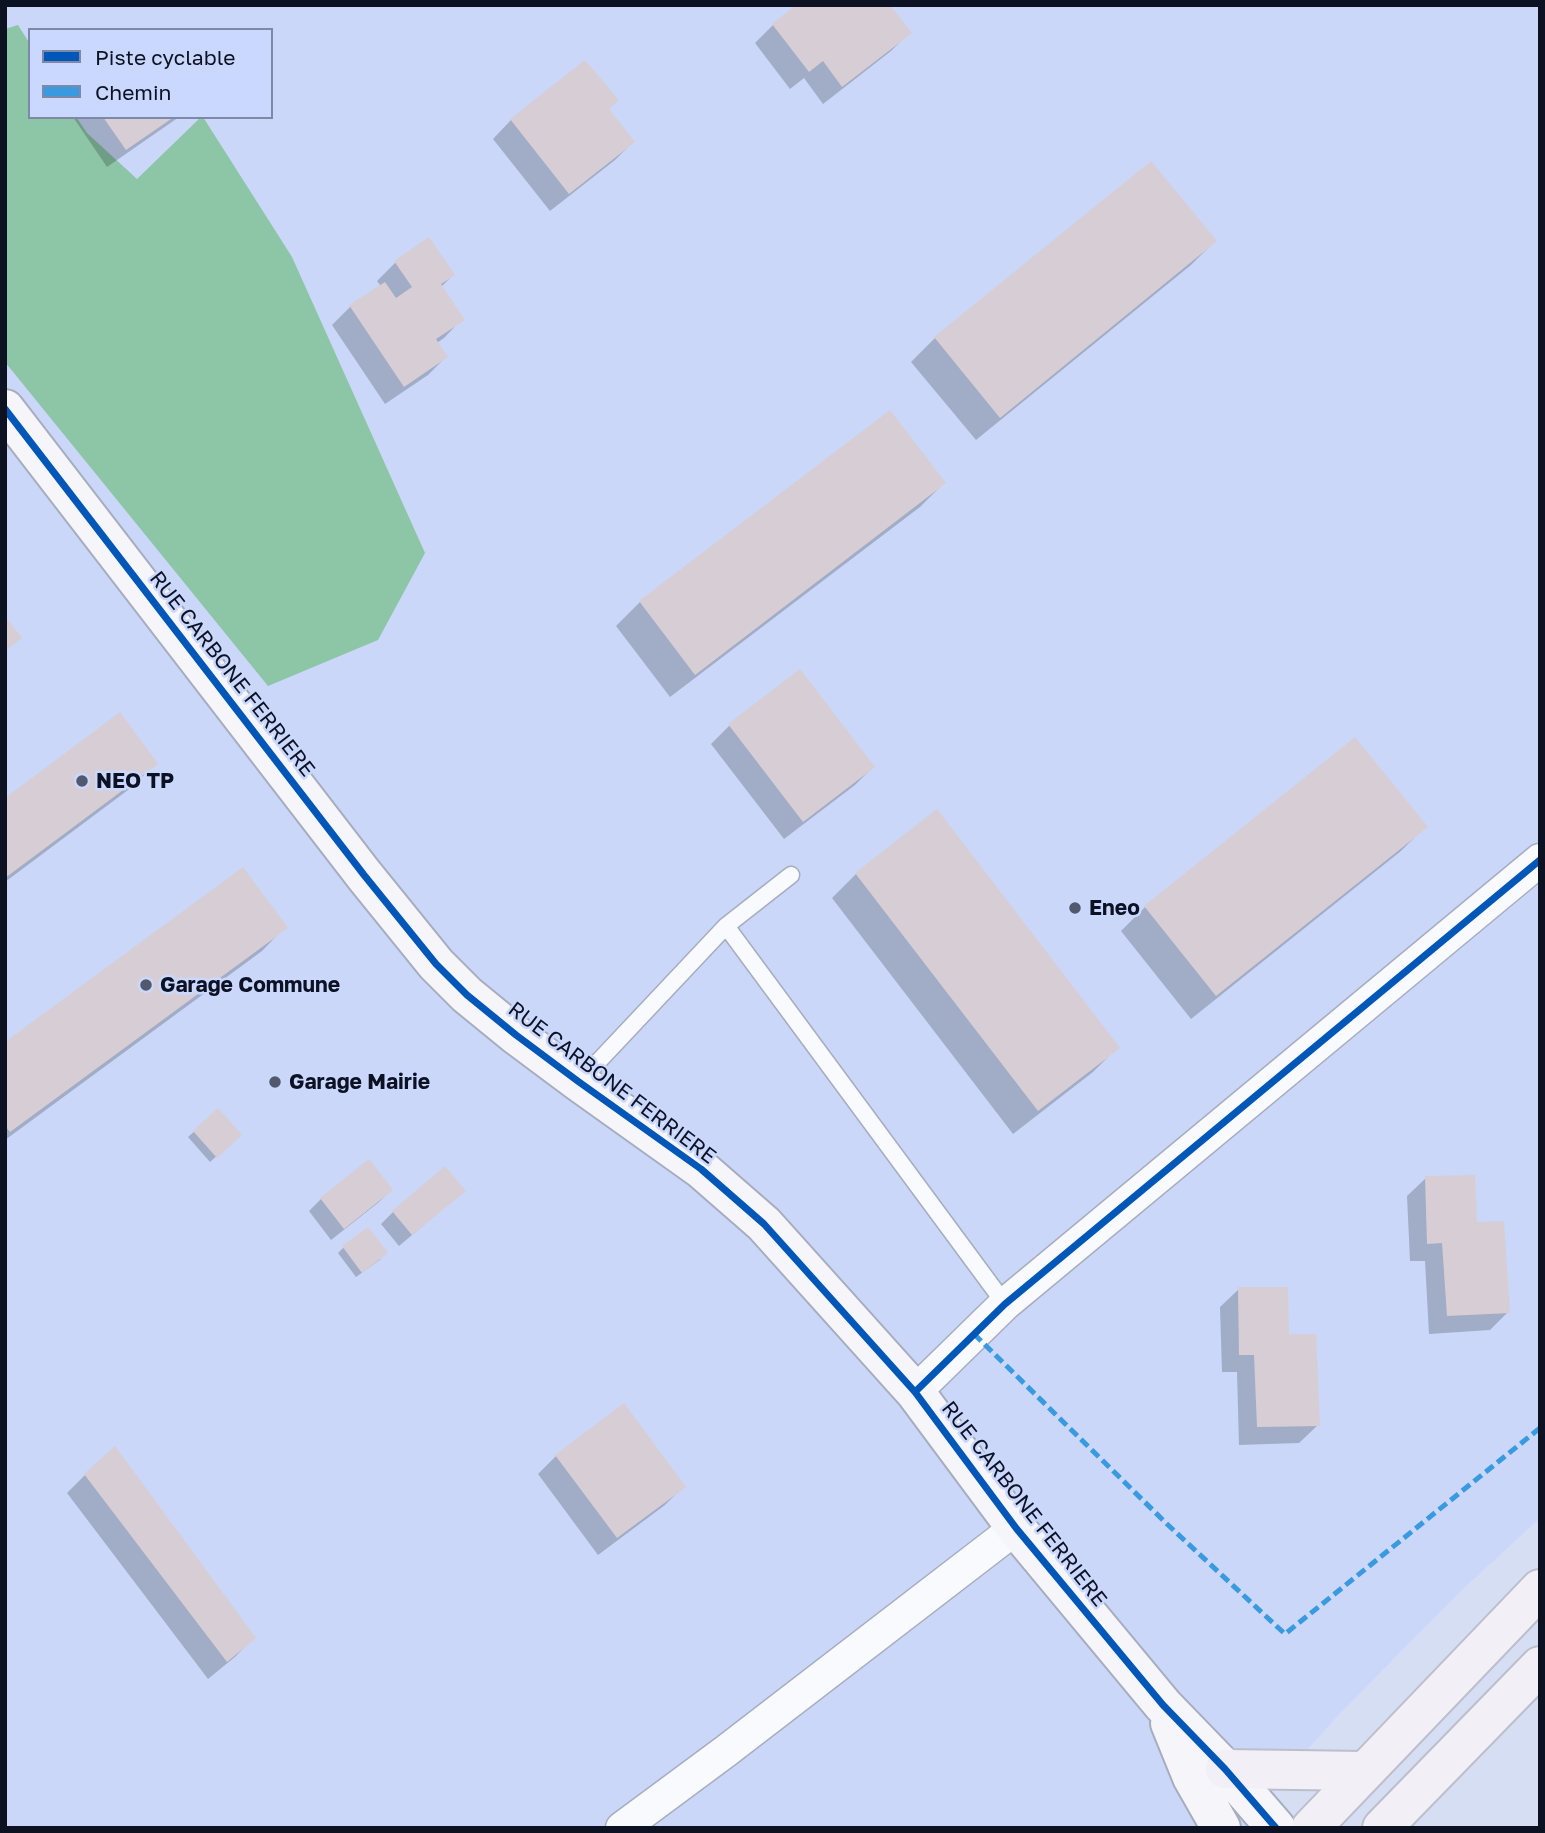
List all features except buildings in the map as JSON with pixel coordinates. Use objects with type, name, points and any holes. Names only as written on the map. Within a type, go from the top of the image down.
[{"type":"main road","points":[[1311,1828],[1540,1589]]},
{"type":"main road","points":[[1382,1828],[1540,1665]]},
{"type":"main road","points":[[1226,1769],[1365,1771]]},
{"type":"street","name":"RUE CARBONE FERRIERE","points":[[5,409],[436,964],[467,995],[516,1035],[701,1169],[764,1224],[915,1392],[1016,1528],[1163,1705],[1226,1769],[1276,1828]]},
{"type":"street","points":[[915,1392],[1006,1304],[1540,860]]},
{"type":"street","points":[[622,1828],[1016,1528]]},
{"type":"street","name":"RUE CARBONE FERRIERE","points":[[1163,1705],[1192,1777],[1221,1828]]},
{"type":"lane","points":[[579,1082],[726,926],[791,875]]},
{"type":"lane","points":[[726,926],[1006,1304]]},
{"type":"shaded area","points":[[5,5],[1540,5],[1540,1518],[1464,1588],[1343,1710],[1279,1781],[1246,1828],[5,1828]]},
{"type":"green space","points":[[18,25],[28,41],[28,119],[77,119],[87,133],[137,179],[199,119],[204,119],[292,257],[425,553],[378,640],[268,686],[5,362],[5,29]]},
{"type":"marked path","points":[[974,1334],[1167,1524],[1285,1634],[1540,1428]]},
{"type":"cycle path","points":[[5,409],[364,875],[436,964],[467,995],[516,1035],[701,1169],[764,1224],[915,1392],[1016,1528],[1163,1705],[1225,1769],[1276,1828]]},
{"type":"cycle path","points":[[915,1392],[1005,1304],[1540,860]]},
{"type":"place","name":"NEO TP","points":[[82,781]]},
{"type":"place","name":"Eneo","points":[[1075,908]]},
{"type":"place","name":"Garage Commune","points":[[146,985]]},
{"type":"place","name":"Garage Mairie","points":[[275,1082]]}]
